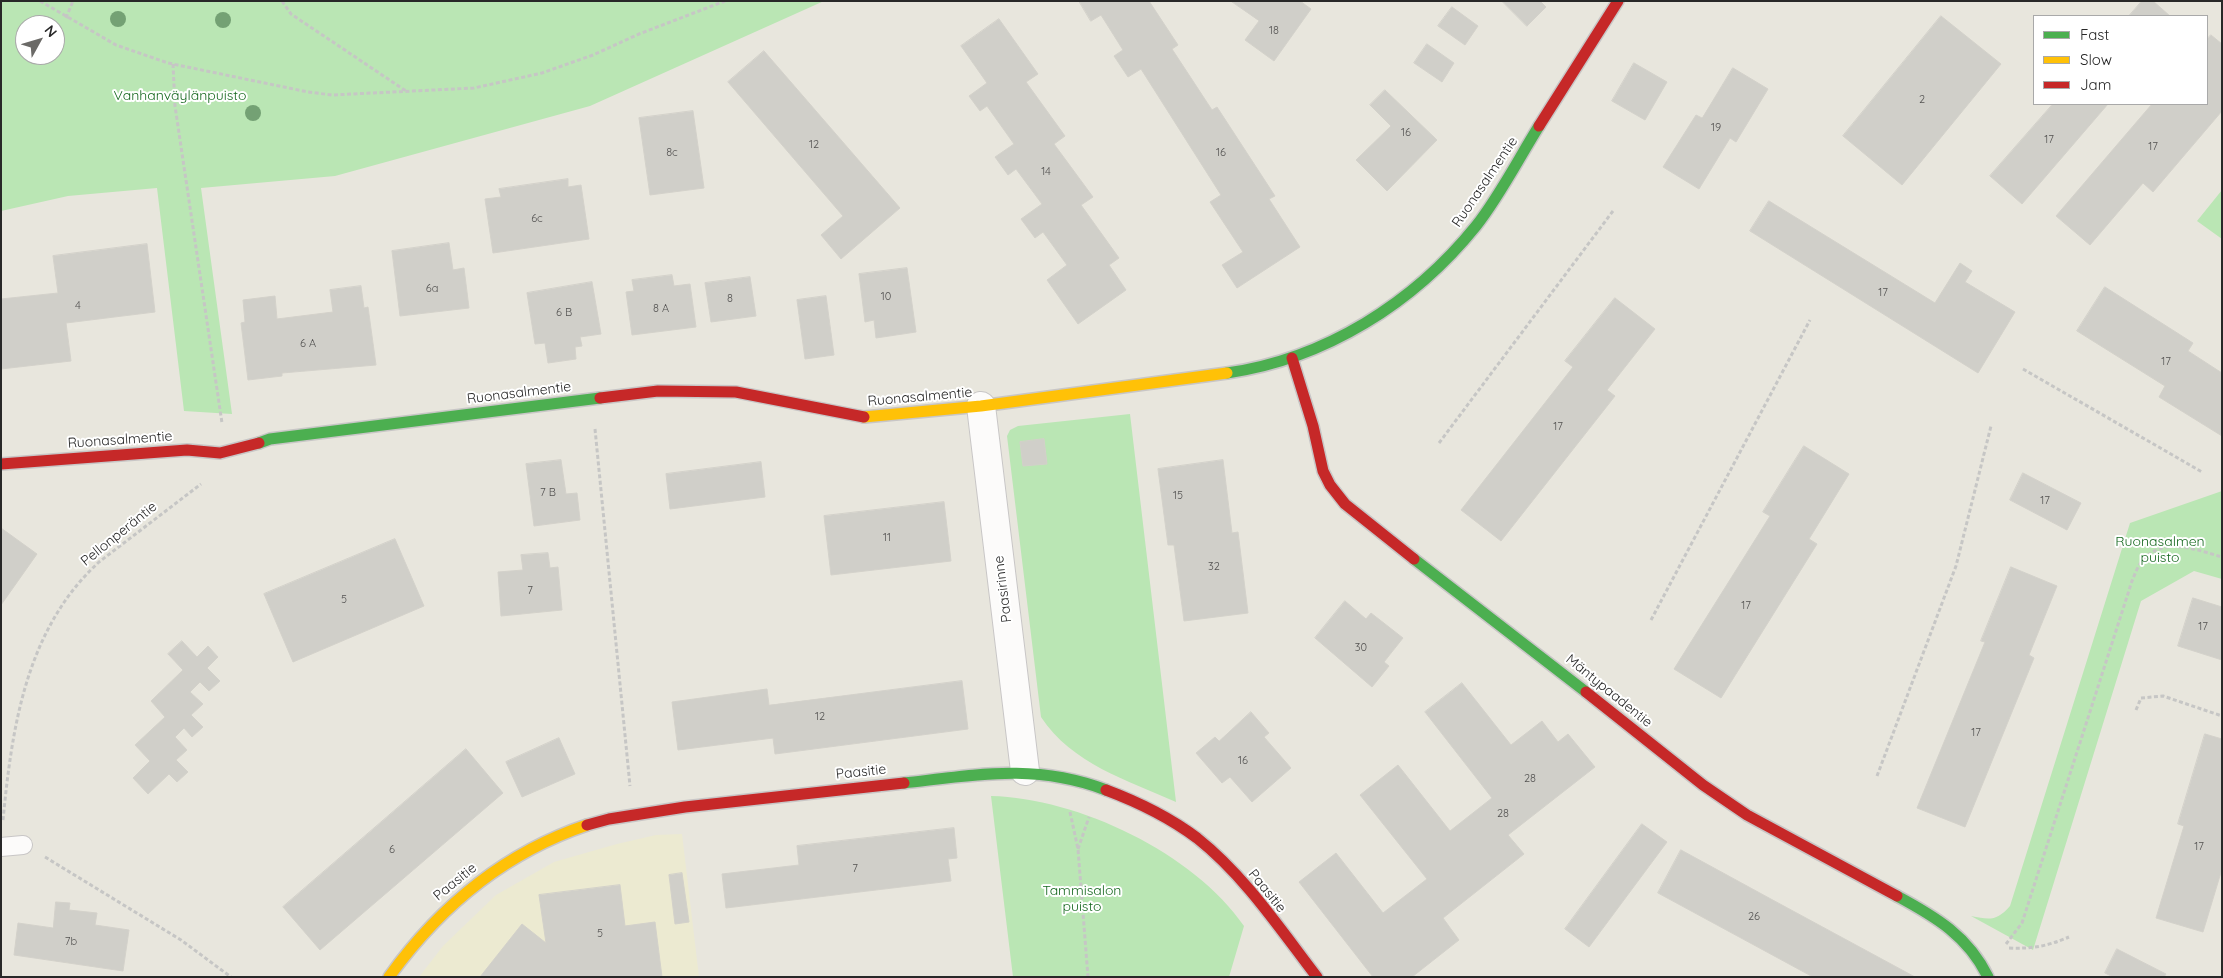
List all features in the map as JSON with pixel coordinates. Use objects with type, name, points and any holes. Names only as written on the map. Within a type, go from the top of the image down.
[{"type":"street","name":"Ruonasalmentie","points":[[1,464],[187,450],[206,455],[240,450],[270,439],[658,391],[736,392],[863,417],[980,406],[1253,369],[1292,358],[1326,344],[1359,327],[1404,297],[1441,265],[1477,225],[1618,1]]},
{"type":"street","name":"Mäntypaadentie","points":[[1292,358],[1313,426],[1323,470],[1330,485],[1345,504],[1374,529],[1539,654],[1703,785],[1748,816],[1915,906],[1950,928],[1978,957],[1988,977]]},
{"type":"street","name":"Paasirinne","points":[[980,406],[1025,772]]},
{"type":"street","name":"Paasitie","points":[[388,977],[427,927],[453,901],[482,879],[509,860],[545,842],[601,820],[698,806],[982,774],[1025,772],[1070,778],[1140,804],[1182,828],[1214,853],[1244,886],[1316,977]]},
{"type":"lane","points":[[1,848],[23,845]]},
{"type":"path","points":[[40,1],[66,18],[116,45],[174,64],[332,95],[474,88],[542,73],[593,55],[639,34],[725,1]]},
{"type":"path","points":[[66,18],[73,1]]},
{"type":"path","points":[[282,1],[290,14],[406,91]]},
{"type":"path","points":[[174,64],[175,106],[221,416]]},
{"type":"path","points":[[1439,443],[1613,211]]},
{"type":"path","points":[[1651,620],[1810,320]]},
{"type":"path","points":[[2023,369],[2202,472]]},
{"type":"path","points":[[1877,776],[1956,566],[1991,426]]},
{"type":"path","points":[[595,428],[597,469],[631,791]]},
{"type":"path","name":"Pellonperäntie","points":[[2,824],[7,771],[21,697],[38,651],[55,616],[86,574],[99,562],[207,480]]},
{"type":"path","points":[[2069,937],[2048,946],[2028,949],[2004,947],[2022,923],[2136,574],[2144,560],[2161,548],[2183,546],[2222,557]]},
{"type":"path","points":[[2136,710],[2141,698],[2163,696],[2222,716]]},
{"type":"path","points":[[1070,810],[1078,849],[1088,977]]},
{"type":"path","points":[[23,845],[181,940],[231,977]]},
{"type":"shaded area","points":[[682,834],[699,977],[419,977],[443,946],[496,895],[554,862],[656,835]]},
{"type":"green space","name":"Vanhanväylänpuisto","points":[[1,1],[824,1],[590,106],[335,176],[201,188],[232,414],[184,411],[157,188],[68,196],[1,211]]},
{"type":"green space","points":[[2222,190],[2222,239],[2197,221]]},
{"type":"green space","points":[[1130,414],[1176,802],[1120,778],[1084,759],[1068,747],[1041,717],[1007,436],[1010,430],[1018,426]]},
{"type":"green space","name":"Ruonasalmen puisto","points":[[2222,491],[2222,579],[2194,571],[2141,601],[2033,950],[1971,916],[1983,918],[1997,917],[2010,906],[2130,523]]},
{"type":"green space","name":"Tammisalon puisto","points":[[991,796],[1025,799],[1060,807],[1096,819],[1131,834],[1165,853],[1196,875],[1222,900],[1244,926],[1229,977],[1013,977]]},
{"type":"building","points":[[1079,1],[1149,1],[1178,45],[1172,49],[1212,110],[1217,107],[1275,196],[1269,199],[1300,247],[1237,288],[1222,265],[1243,252],[1210,202],[1221,195],[1141,69],[1128,77],[1114,56],[1123,50],[1101,15],[1091,21]]},
{"type":"building","points":[[1231,1],[1300,1],[1311,9],[1274,61],[1245,40],[1259,21]]},
{"type":"building","points":[[1502,1],[1540,1],[1546,7],[1527,26]]},
{"type":"building","points":[[2142,1],[2153,1],[2169,15],[2130,15]]},
{"type":"building","points":[[1452,7],[1478,26],[1465,45],[1438,26]]},
{"type":"building","points":[[1941,16],[2001,64],[1902,185],[1843,136]]},
{"type":"building","points":[[999,19],[1038,74],[1026,82],[1065,136],[1054,144],[1093,197],[1081,205],[1119,258],[1109,265],[1126,290],[1078,324],[1047,280],[1067,265],[1043,232],[1035,238],[1021,219],[1042,204],[1016,169],[1008,175],[995,157],[1014,144],[987,106],[980,111],[969,96],[987,83],[961,46]]},
{"type":"building","points":[[2211,35],[2222,44],[2222,111],[2153,192],[2143,183],[2090,245],[2056,216],[2151,105],[2208,105],[2208,38]]},
{"type":"building","points":[[1427,44],[1454,63],[1442,82],[1414,63]]},
{"type":"building","points":[[764,51],[900,208],[841,259],[821,235],[843,216],[728,82]]},
{"type":"building","points":[[1634,63],[1667,82],[1645,120],[1612,101]]},
{"type":"building","points":[[1733,68],[1768,89],[1736,142],[1730,138],[1699,189],[1663,167],[1696,115],[1702,118]]},
{"type":"building","points":[[1385,90],[1437,140],[1387,191],[1356,160],[1391,126],[1370,105]]},
{"type":"building","points":[[2052,105],[2107,105],[2022,204],[1990,176]]},
{"type":"building","points":[[693,111],[704,188],[650,195],[639,118]]},
{"type":"building","points":[[568,179],[568,187],[581,185],[589,239],[493,253],[485,199],[501,197],[499,189]]},
{"type":"building","points":[[1769,201],[1935,303],[1960,263],[1972,271],[1965,282],[2015,312],[1978,373],[1750,231]]},
{"type":"building","points":[[449,243],[453,270],[464,268],[469,308],[400,316],[392,251]]},
{"type":"building","points":[[147,244],[155,312],[66,323],[71,361],[1,369],[1,299],[58,293],[53,256]]},
{"type":"building","points":[[907,268],[916,332],[876,338],[874,320],[865,322],[859,274]]},
{"type":"building","points":[[672,275],[674,286],[690,284],[696,327],[632,335],[626,292],[634,291],[632,280]]},
{"type":"building","points":[[750,277],[756,316],[711,322],[705,283]]},
{"type":"building","points":[[592,282],[601,334],[580,337],[582,346],[575,347],[576,359],[548,363],[545,343],[535,344],[527,293]]},
{"type":"building","points":[[361,286],[364,308],[368,307],[376,365],[282,373],[282,376],[248,380],[241,323],[245,322],[243,300],[275,296],[277,319],[333,312],[330,290]]},
{"type":"building","points":[[2105,287],[2193,343],[2188,351],[2222,373],[2222,436],[2159,397],[2165,386],[2077,331]]},
{"type":"building","points":[[826,296],[834,355],[805,359],[797,300]]},
{"type":"building","points":[[1615,298],[1655,329],[1607,390],[1615,396],[1501,541],[1461,510],[1573,367],[1565,361]]},
{"type":"building","points":[[1044,439],[1047,464],[1023,466],[1020,442]]},
{"type":"building","points":[[1804,446],[1849,474],[1809,539],[1817,544],[1721,698],[1674,669],[1770,516],[1763,512]]},
{"type":"building","points":[[561,460],[566,494],[577,493],[580,520],[534,526],[526,464]]},
{"type":"building","points":[[1223,460],[1232,533],[1238,532],[1248,613],[1184,621],[1174,545],[1168,545],[1158,469]]},
{"type":"building","points":[[761,462],[765,497],[670,509],[666,474]]},
{"type":"building","points":[[2023,473],[2081,503],[2067,530],[2010,500]]},
{"type":"building","points":[[944,502],[951,561],[831,575],[824,516]]},
{"type":"building","points":[[1,528],[37,554],[1,605]]},
{"type":"building","points":[[395,539],[424,606],[293,662],[264,594]]},
{"type":"building","points":[[548,553],[550,568],[558,567],[562,610],[501,616],[498,572],[523,570],[521,555]]},
{"type":"building","points":[[2011,567],[2057,586],[2029,655],[2034,658],[1965,827],[1917,808],[1985,642],[1981,641]]},
{"type":"building","points":[[2193,598],[2222,607],[2222,660],[2178,646]]},
{"type":"building","points":[[1345,601],[1366,619],[1371,613],[1403,638],[1384,662],[1389,666],[1372,687],[1315,638]]},
{"type":"building","points":[[182,641],[197,657],[208,646],[218,657],[207,668],[220,681],[209,691],[200,682],[190,692],[203,704],[191,715],[203,727],[192,737],[184,728],[175,737],[187,750],[176,760],[188,772],[177,782],[169,774],[148,794],[133,778],[150,761],[135,745],[165,717],[151,701],[183,670],[168,654]]},
{"type":"building","points":[[962,681],[968,729],[775,754],[773,738],[678,750],[672,702],[767,689],[769,705]]},
{"type":"building","points":[[1462,683],[1511,745],[1542,721],[1558,742],[1568,734],[1595,767],[1508,835],[1524,854],[1443,918],[1459,940],[1412,977],[1373,977],[1299,882],[1336,853],[1383,913],[1427,879],[1360,795],[1398,765],[1450,831],[1492,798],[1425,712]]},
{"type":"building","points":[[1251,712],[1269,733],[1264,737],[1291,768],[1252,802],[1230,777],[1222,783],[1196,753],[1215,737],[1219,741]]},
{"type":"building","points":[[2205,734],[2222,739],[2222,869],[2203,932],[2156,918],[2184,826],[2178,824]]},
{"type":"building","points":[[559,738],[575,774],[522,797],[506,762]]},
{"type":"building","points":[[466,749],[503,793],[320,950],[283,907]]},
{"type":"building","points":[[1642,824],[1667,842],[1589,947],[1565,929]]},
{"type":"building","points":[[954,828],[957,858],[948,859],[951,881],[726,908],[722,874],[799,865],[797,846]]},
{"type":"building","points":[[1681,850],[1915,977],[1813,977],[1658,893]]},
{"type":"building","points":[[682,873],[689,922],[675,924],[669,875]]},
{"type":"building","points":[[620,885],[625,926],[655,922],[662,977],[480,977],[522,924],[546,943],[539,895]]},
{"type":"building","points":[[56,902],[70,903],[69,910],[97,913],[95,925],[129,930],[123,971],[14,955],[18,923],[53,928]]},
{"type":"building","points":[[2117,949],[2166,974],[2164,977],[2113,977],[2105,973]]},
{"type":"traffic: fast","points":[[1227,373],[1263,366],[1299,355],[1333,341],[1396,303],[1452,254],[1476,226],[1501,190],[1539,126]]},
{"type":"traffic: fast","points":[[259,443],[270,439],[600,398]]},
{"type":"traffic: fast","points":[[1414,559],[1586,692]]},
{"type":"traffic: fast","points":[[904,783],[1005,773],[1054,776],[1106,790]]},
{"type":"traffic: fast","points":[[1897,896],[1950,929],[1971,950],[1988,977]]},
{"type":"traffic: slow","points":[[864,417],[981,406],[1227,373]]},
{"type":"traffic: slow","points":[[389,977],[430,927],[476,885],[528,851],[587,825]]},
{"type":"traffic: jam","points":[[1539,126],[1618,1]]},
{"type":"traffic: jam","points":[[1292,358],[1313,426],[1323,471],[1330,485],[1345,504],[1414,559]]},
{"type":"traffic: jam","points":[[600,398],[658,391],[736,392],[864,417]]},
{"type":"traffic: jam","points":[[1,464],[187,450],[220,453],[259,443]]},
{"type":"traffic: jam","points":[[1586,692],[1703,785],[1747,815],[1897,896]]},
{"type":"traffic: jam","points":[[587,825],[609,819],[685,807],[904,783]]},
{"type":"traffic: jam","points":[[1106,790],[1164,817],[1186,830],[1214,853],[1231,869],[1261,904],[1317,977]]}]
